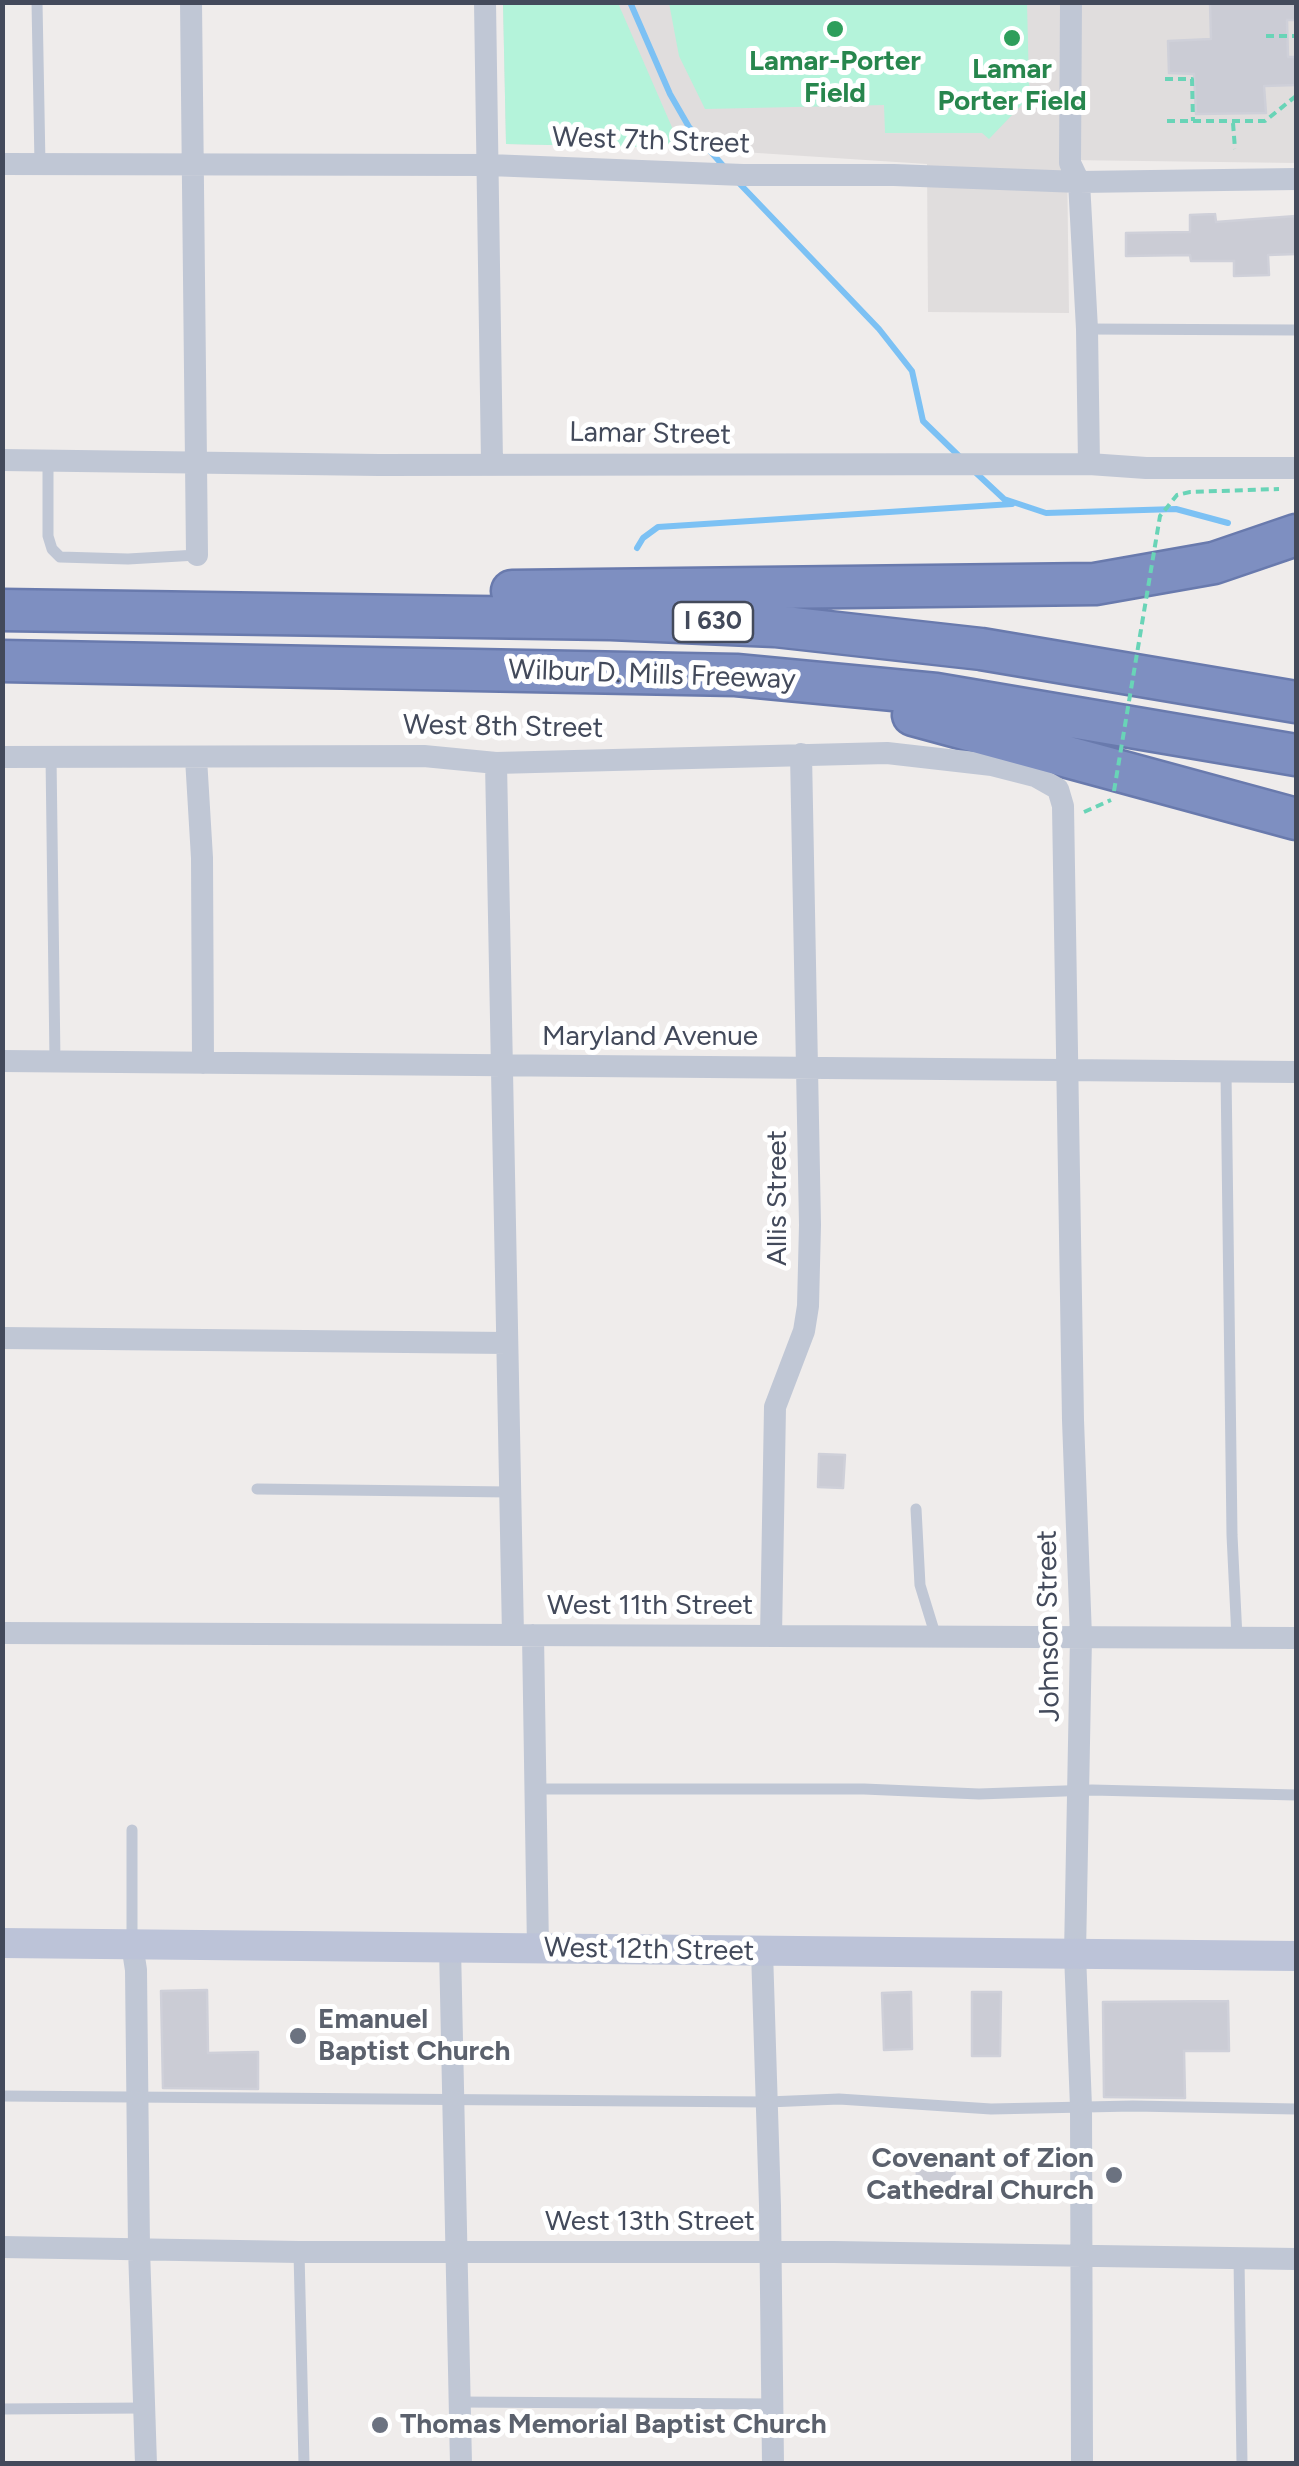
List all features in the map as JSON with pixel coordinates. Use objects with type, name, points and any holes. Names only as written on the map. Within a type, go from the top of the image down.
[{"type":"highway","points":[[123,611],[446,593],[1095,584],[1214,563],[1296,535]]},
{"type":"highway","name":"Wilbur D. Mills Freeway","points":[[2,610],[611,619],[775,626],[981,649],[1296,702]]},
{"type":"highway","name":"Wilbur D. Mills Freeway","points":[[2,662],[754,676],[936,694],[1296,754]]},
{"type":"highway","points":[[663,672],[938,720],[1296,819]]},
{"type":"main road","name":"West 12th Street","points":[[2,1943],[1296,1956]]},
{"type":"street","points":[[191,2],[197,555]]},
{"type":"street","points":[[486,2],[492,463]]},
{"type":"street","points":[[1071,2],[1070,162],[1079,182],[1089,464]]},
{"type":"street","name":"West 7th Street","points":[[2,164],[489,165],[744,176],[1079,182],[1296,179]]},
{"type":"street","name":"Lamar Street","points":[[2,460],[1296,468]]},
{"type":"street","name":"West 8th Street","points":[[2,756],[424,756],[496,763],[887,753],[940,756],[1036,776],[1058,789]]},
{"type":"street","name":"Allis Street","points":[[771,1636],[776,1407],[804,1331],[808,1306],[810,1225],[801,754]]},
{"type":"street","points":[[196,758],[202,858],[204,1063]]},
{"type":"street","points":[[496,763],[510,1492],[536,1789],[538,1949]]},
{"type":"street","name":"Johnson Street","points":[[1058,789],[1064,822],[1073,1420],[1082,1637],[1075,1954],[1081,2107],[1082,2464]]},
{"type":"street","name":"Maryland Avenue","points":[[2,1061],[1296,1072]]},
{"type":"street","points":[[2,1338],[507,1343]]},
{"type":"street","name":"West 11th Street","points":[[2,1633],[1296,1638]]},
{"type":"street","points":[[132,1944],[146,2464]]},
{"type":"street","points":[[450,1948],[461,2464]]},
{"type":"street","points":[[762,1951],[773,2464]]},
{"type":"street","name":"West 13th Street","points":[[2,2247],[1296,2259]]},
{"type":"lane","points":[[37,2],[40,165]]},
{"type":"lane","points":[[1087,330],[1296,330]]},
{"type":"lane","points":[[48,461],[48,536],[60,557],[197,555]]},
{"type":"lane","points":[[51,756],[55,1062]]},
{"type":"lane","points":[[1226,1072],[1237,1638]]},
{"type":"lane","points":[[257,1489],[510,1492]]},
{"type":"lane","points":[[916,1509],[920,1585],[936,1637]]},
{"type":"lane","points":[[536,1789],[1296,1795]]},
{"type":"lane","points":[[132,1830],[132,1944]]},
{"type":"lane","points":[[2,2096],[454,2101],[838,2099],[961,2108],[1296,2109]]},
{"type":"lane","points":[[299,2252],[304,2464]]},
{"type":"lane","points":[[1239,2258],[1242,2464]]},
{"type":"lane","points":[[460,2402],[772,2404]]},
{"type":"lane","points":[[2,2410],[143,2408]]},
{"type":"path","points":[[1266,36],[1296,36]]},
{"type":"path","points":[[1165,79],[1192,79],[1193,121]]},
{"type":"path","points":[[1167,121],[1265,121],[1296,96]]},
{"type":"path","points":[[1233,122],[1234,149]]},
{"type":"path","points":[[1064,822],[1110,803],[1114,791],[1160,516],[1177,495],[1190,492],[1279,490]]},
{"type":"shaded area","points":[[503,3],[1296,3],[1296,163],[1067,160],[1069,313],[928,312],[927,164],[681,148],[506,144]]},
{"type":"green space","points":[[503,3],[618,3],[681,148],[506,144]]},
{"type":"green space","name":"Lamar-Porter Field","points":[[669,3],[1027,3],[1029,85],[1035,91],[989,139],[982,133],[885,133],[884,105],[705,109],[679,56]]},
{"type":"building","points":[[1210,2],[1296,2],[1296,20],[1287,20],[1288,57],[1296,57],[1296,85],[1264,86],[1266,113],[1196,114],[1194,74],[1169,73],[1168,41],[1211,39]]},
{"type":"building","points":[[1215,214],[1216,222],[1296,216],[1296,254],[1268,255],[1269,275],[1234,276],[1234,261],[1191,261],[1190,255],[1126,256],[1126,233],[1190,232],[1190,215]]},
{"type":"building","points":[[819,1454],[845,1455],[843,1488],[818,1487]]},
{"type":"building","points":[[207,1990],[208,2053],[258,2052],[258,2089],[163,2088],[161,1991]]},
{"type":"building","points":[[911,1992],[912,2049],[884,2050],[882,1993]]},
{"type":"building","points":[[972,1992],[1001,1992],[1000,2056],[972,2056]]},
{"type":"building","points":[[1228,2001],[1229,2051],[1184,2051],[1185,2098],[1104,2097],[1103,2002]]},
{"type":"building","points":[[953,2151],[956,2199],[918,2201],[916,2153]]},
{"type":"waterway","points":[[630,2],[670,94],[689,127],[726,169]]},
{"type":"waterway","points":[[738,182],[879,329],[912,371],[923,421],[961,458]]},
{"type":"waterway","points":[[974,471],[1004,499],[1046,513],[1176,509],[1228,523]]},
{"type":"waterway","points":[[637,548],[658,527],[1012,504]]},
{"type":"place","name":"Lamar-Porter Field","points":[[835,29]]},
{"type":"place","name":"Lamar Porter Field","points":[[1012,38]]},
{"type":"place","name":"Emanuel Baptist Church","points":[[298,2036]]},
{"type":"place","name":"Covenant of Zion Cathedral Church","points":[[1114,2175]]},
{"type":"place","name":"Thomas Memorial Baptist Church","points":[[380,2425]]}]
